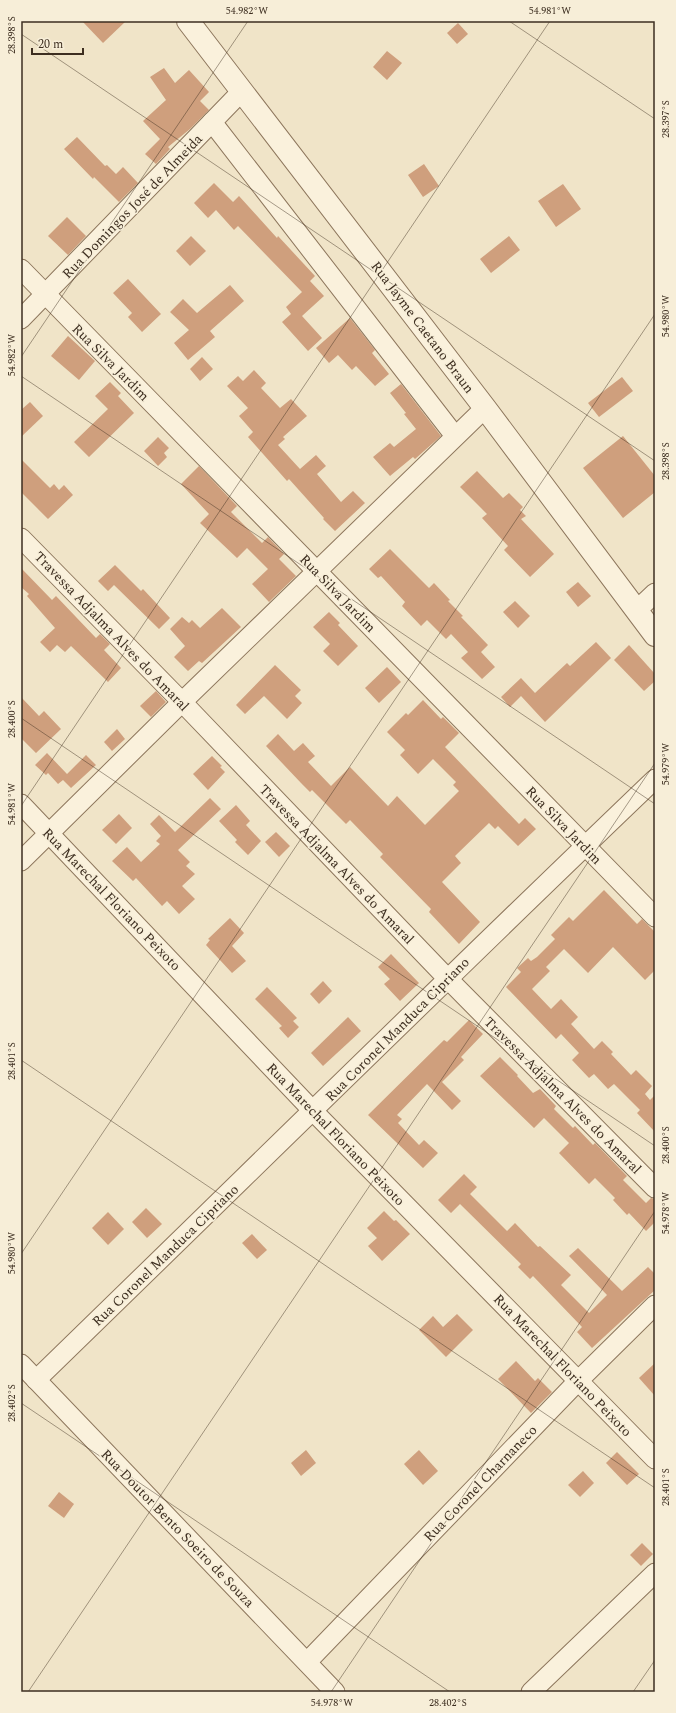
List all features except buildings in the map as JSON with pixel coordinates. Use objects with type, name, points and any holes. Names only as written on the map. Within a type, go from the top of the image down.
[{"type":"street","name":"Rua Jayme Caetano Braun","points":[[188,21],[485,408],[655,634]]},
{"type":"street","name":"Rua Domingos José de Almeida","points":[[21,319],[242,91]]},
{"type":"street","points":[[212,122],[456,436]]},
{"type":"street","name":"Rua Silva Jardim","points":[[21,269],[655,917]]},
{"type":"street","points":[[21,861],[182,702],[485,408]]},
{"type":"street","name":"Travessa Adjalma Alves do Amaral","points":[[21,538],[182,702],[447,978],[655,1188]]},
{"type":"street","points":[[636,610],[655,593]]},
{"type":"street","name":"Rua Coronel Manduca Cipriano","points":[[36,1380],[313,1111],[447,978],[655,779]]},
{"type":"street","name":"Rua Marechal Floriano Peixoto","points":[[21,804],[313,1111],[655,1459]]},
{"type":"street","name":"Rua Coronel Charnaneco","points":[[307,1662],[579,1380],[655,1305]]},
{"type":"street","name":"Rua Doutor Bento Soeiro de Souza","points":[[21,1364],[335,1692]]},
{"type":"street","points":[[531,1692],[655,1573]]}]
